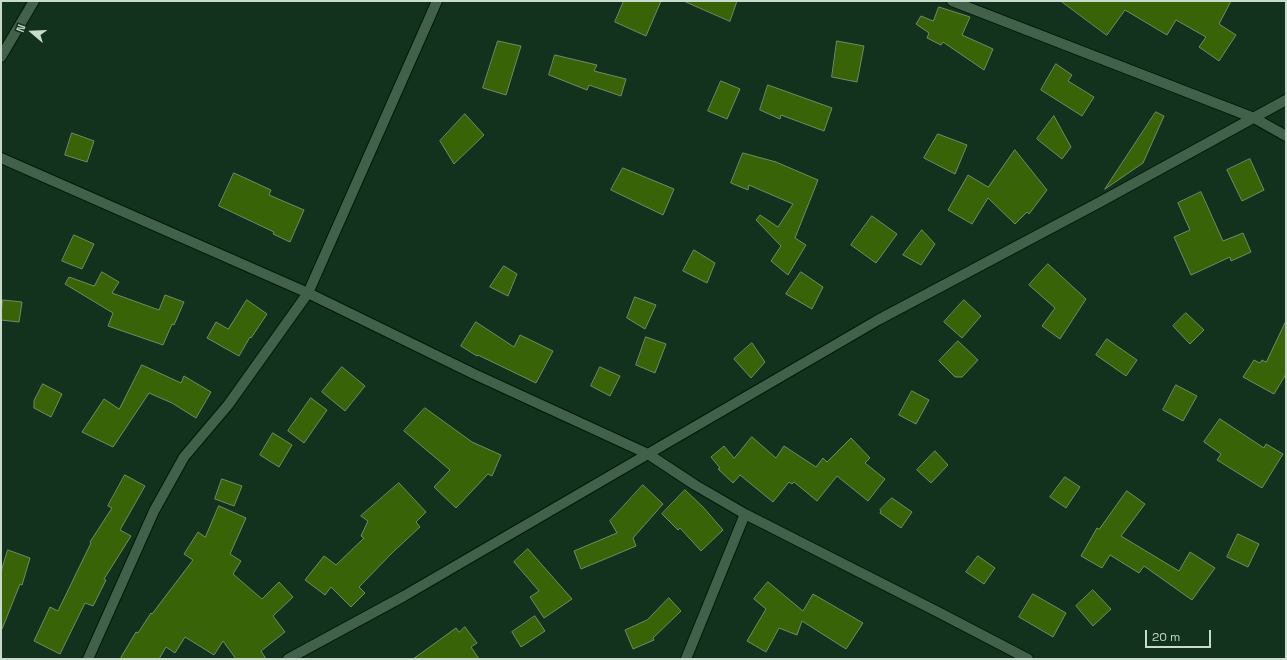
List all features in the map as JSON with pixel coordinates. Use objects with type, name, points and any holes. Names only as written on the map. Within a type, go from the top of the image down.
[{"type":"street","points":[[1,57],[34,1]]},
{"type":"street","points":[[88,659],[154,511],[184,456],[228,405],[308,293],[437,1]]},
{"type":"street","points":[[952,1],[1254,118],[1286,136]]},
{"type":"street","points":[[288,659],[404,596],[878,320],[1093,206],[1286,100]]},
{"type":"street","points":[[1,158],[308,293],[474,374],[648,454],[695,485],[745,514],[1028,659]]},
{"type":"street","points":[[686,659],[745,514]]},
{"type":"building","points":[[624,1],[661,1],[646,36],[615,22]]},
{"type":"building","points":[[684,1],[737,1],[730,21]]},
{"type":"building","points":[[1061,1],[1231,1],[1219,24],[1236,35],[1219,61],[1199,47],[1206,37],[1176,20],[1167,35],[1125,10],[1107,35]]},
{"type":"building","points":[[939,7],[970,17],[962,35],[993,49],[984,70],[943,42],[941,45],[927,38],[929,33],[916,24],[921,16],[933,21]]},
{"type":"building","points":[[498,41],[521,46],[506,95],[483,88]]},
{"type":"building","points":[[837,41],[864,46],[857,82],[832,77]]},
{"type":"building","points":[[555,55],[597,65],[594,71],[626,79],[621,96],[589,85],[587,90],[549,75]]},
{"type":"building","points":[[1056,64],[1072,75],[1068,81],[1094,97],[1082,116],[1041,90]]},
{"type":"building","points":[[721,81],[740,89],[727,119],[708,111]]},
{"type":"building","points":[[768,85],[832,108],[824,131],[781,115],[780,119],[760,110]]},
{"type":"building","points":[[1156,112],[1164,116],[1143,163],[1105,189]]},
{"type":"building","points":[[465,114],[484,135],[454,164],[440,141]]},
{"type":"building","points":[[1054,116],[1071,147],[1062,159],[1037,139]]},
{"type":"building","points":[[72,133],[94,141],[87,162],[65,155]]},
{"type":"building","points":[[938,134],[967,145],[955,174],[924,158]]},
{"type":"building","points":[[1015,150],[1047,190],[1029,214],[1027,212],[1015,224],[988,198],[972,224],[948,210],[968,175],[988,187]]},
{"type":"building","points":[[743,153],[776,162],[818,180],[795,238],[806,245],[788,275],[771,261],[781,246],[756,220],[760,215],[778,227],[793,204],[749,185],[748,190],[731,183]]},
{"type":"building","points":[[1250,159],[1264,190],[1242,201],[1227,170]]},
{"type":"building","points":[[623,168],[674,189],[663,215],[611,190]]},
{"type":"building","points":[[234,173],[271,190],[269,195],[304,210],[290,242],[273,234],[274,232],[219,206]]},
{"type":"building","points":[[1201,192],[1223,241],[1243,233],[1251,252],[1231,261],[1230,257],[1191,275],[1174,237],[1190,230],[1178,203]]},
{"type":"building","points":[[872,216],[897,234],[876,263],[851,245]]},
{"type":"building","points":[[922,230],[935,244],[921,265],[903,255]]},
{"type":"building","points":[[74,235],[94,244],[82,269],[62,261]]},
{"type":"building","points":[[694,250],[715,263],[707,283],[683,271]]},
{"type":"building","points":[[1048,264],[1086,299],[1060,339],[1042,326],[1055,308],[1029,285]]},
{"type":"building","points":[[504,266],[517,274],[508,296],[490,287]]},
{"type":"building","points":[[102,272],[119,282],[112,293],[159,310],[165,295],[184,302],[163,345],[108,326],[113,313],[65,284],[69,277],[94,286]]},
{"type":"building","points":[[801,272],[823,287],[812,309],[786,294]]},
{"type":"building","points":[[635,297],[656,305],[645,329],[627,318]]},
{"type":"building","points":[[3,300],[22,302],[19,322],[1,320]]},
{"type":"building","points":[[247,300],[267,314],[251,338],[250,337],[239,356],[207,338],[216,322],[228,329]]},
{"type":"building","points":[[964,300],[981,316],[962,338],[944,322]]},
{"type":"building","points":[[1186,313],[1204,330],[1190,344],[1173,326]]},
{"type":"building","points":[[1286,321],[1286,374],[1274,394],[1243,377],[1254,360],[1260,363],[1262,360],[1266,362]]},
{"type":"building","points":[[476,322],[514,347],[520,335],[553,351],[536,383],[478,355],[477,356],[461,346]]},
{"type":"building","points":[[646,337],[666,344],[655,373],[636,365]]},
{"type":"building","points":[[1107,339],[1137,360],[1126,376],[1096,355]]},
{"type":"building","points":[[958,341],[978,360],[962,377],[955,377],[939,361]]},
{"type":"building","points":[[752,343],[765,362],[751,378],[734,359]]},
{"type":"building","points":[[142,365],[181,383],[184,376],[211,392],[196,418],[172,403],[149,393],[113,447],[82,432],[104,399],[119,409]]},
{"type":"building","points":[[342,367],[365,386],[345,411],[322,392]]},
{"type":"building","points":[[600,367],[620,376],[610,396],[591,386]]},
{"type":"building","points":[[43,384],[62,394],[51,417],[34,408],[34,401]]},
{"type":"building","points":[[1176,385],[1197,396],[1183,421],[1163,410]]},
{"type":"building","points":[[912,391],[929,400],[916,424],[899,415]]},
{"type":"building","points":[[311,398],[327,410],[304,443],[288,431]]},
{"type":"building","points":[[425,408],[472,442],[501,455],[492,476],[488,474],[456,508],[434,487],[450,470],[404,431]]},
{"type":"building","points":[[1220,419],[1264,448],[1266,444],[1283,454],[1262,488],[1217,460],[1221,454],[1204,442]]},
{"type":"building","points":[[273,433],[292,445],[279,467],[260,455]]},
{"type":"building","points":[[752,437],[776,458],[784,446],[816,467],[823,458],[827,462],[851,438],[870,458],[865,463],[885,479],[868,501],[837,476],[817,501],[794,482],[792,484],[789,482],[773,502],[740,475],[733,483],[718,469],[720,468],[711,457],[724,446],[734,458]]},
{"type":"building","points":[[935,451],[948,465],[931,483],[917,470]]},
{"type":"building","points":[[125,475],[145,486],[120,530],[131,536],[104,579],[106,580],[93,606],[85,603],[60,654],[34,641],[50,607],[58,611],[91,543],[90,542],[112,508],[108,506]]},
{"type":"building","points":[[1065,477],[1080,487],[1066,508],[1050,497]]},
{"type":"building","points":[[222,479],[242,486],[234,506],[215,499]]},
{"type":"building","points":[[399,483],[426,512],[416,522],[420,527],[359,587],[365,593],[351,607],[331,587],[325,595],[305,580],[324,556],[336,565],[364,538],[361,536],[368,521],[361,516]]},
{"type":"building","points":[[643,485],[663,504],[633,538],[636,546],[581,569],[574,551],[617,533],[610,521]]},
{"type":"building","points":[[685,490],[703,507],[723,530],[701,551],[680,528],[678,530],[662,514]]},
{"type":"building","points":[[1127,491],[1145,504],[1121,536],[1179,571],[1190,552],[1215,568],[1192,600],[1144,566],[1139,573],[1110,555],[1102,568],[1081,556],[1097,528],[1099,529]]},
{"type":"building","points":[[892,498],[912,512],[901,528],[880,513],[880,510]]},
{"type":"building","points":[[219,506],[246,518],[230,554],[241,561],[233,574],[262,599],[279,582],[293,597],[273,616],[285,632],[261,651],[266,659],[236,659],[223,641],[214,655],[185,637],[175,653],[166,647],[159,659],[120,659],[136,632],[138,633],[151,613],[152,614],[193,560],[184,554],[198,532],[205,537]]},
{"type":"building","points":[[1238,534],[1259,544],[1248,567],[1227,557]]},
{"type":"building","points":[[528,549],[572,599],[544,618],[530,597],[539,591],[514,562]]},
{"type":"building","points":[[8,550],[30,558],[22,585],[20,584],[1,629],[1,572]]},
{"type":"building","points":[[978,556],[995,568],[984,584],[966,572]]},
{"type":"building","points":[[768,582],[803,611],[813,594],[863,623],[846,649],[802,621],[797,635],[779,628],[766,652],[747,641],[766,609],[754,599]]},
{"type":"building","points":[[1093,590],[1111,609],[1093,626],[1076,606]]},
{"type":"building","points":[[1033,594],[1066,613],[1053,637],[1019,617]]},
{"type":"building","points":[[669,598],[681,611],[653,638],[654,640],[633,649],[625,630],[647,620]]},
{"type":"building","points":[[535,616],[545,631],[521,647],[512,632]]},
{"type":"building","points":[[465,627],[477,643],[471,647],[479,659],[413,659],[456,628],[459,632]]}]
